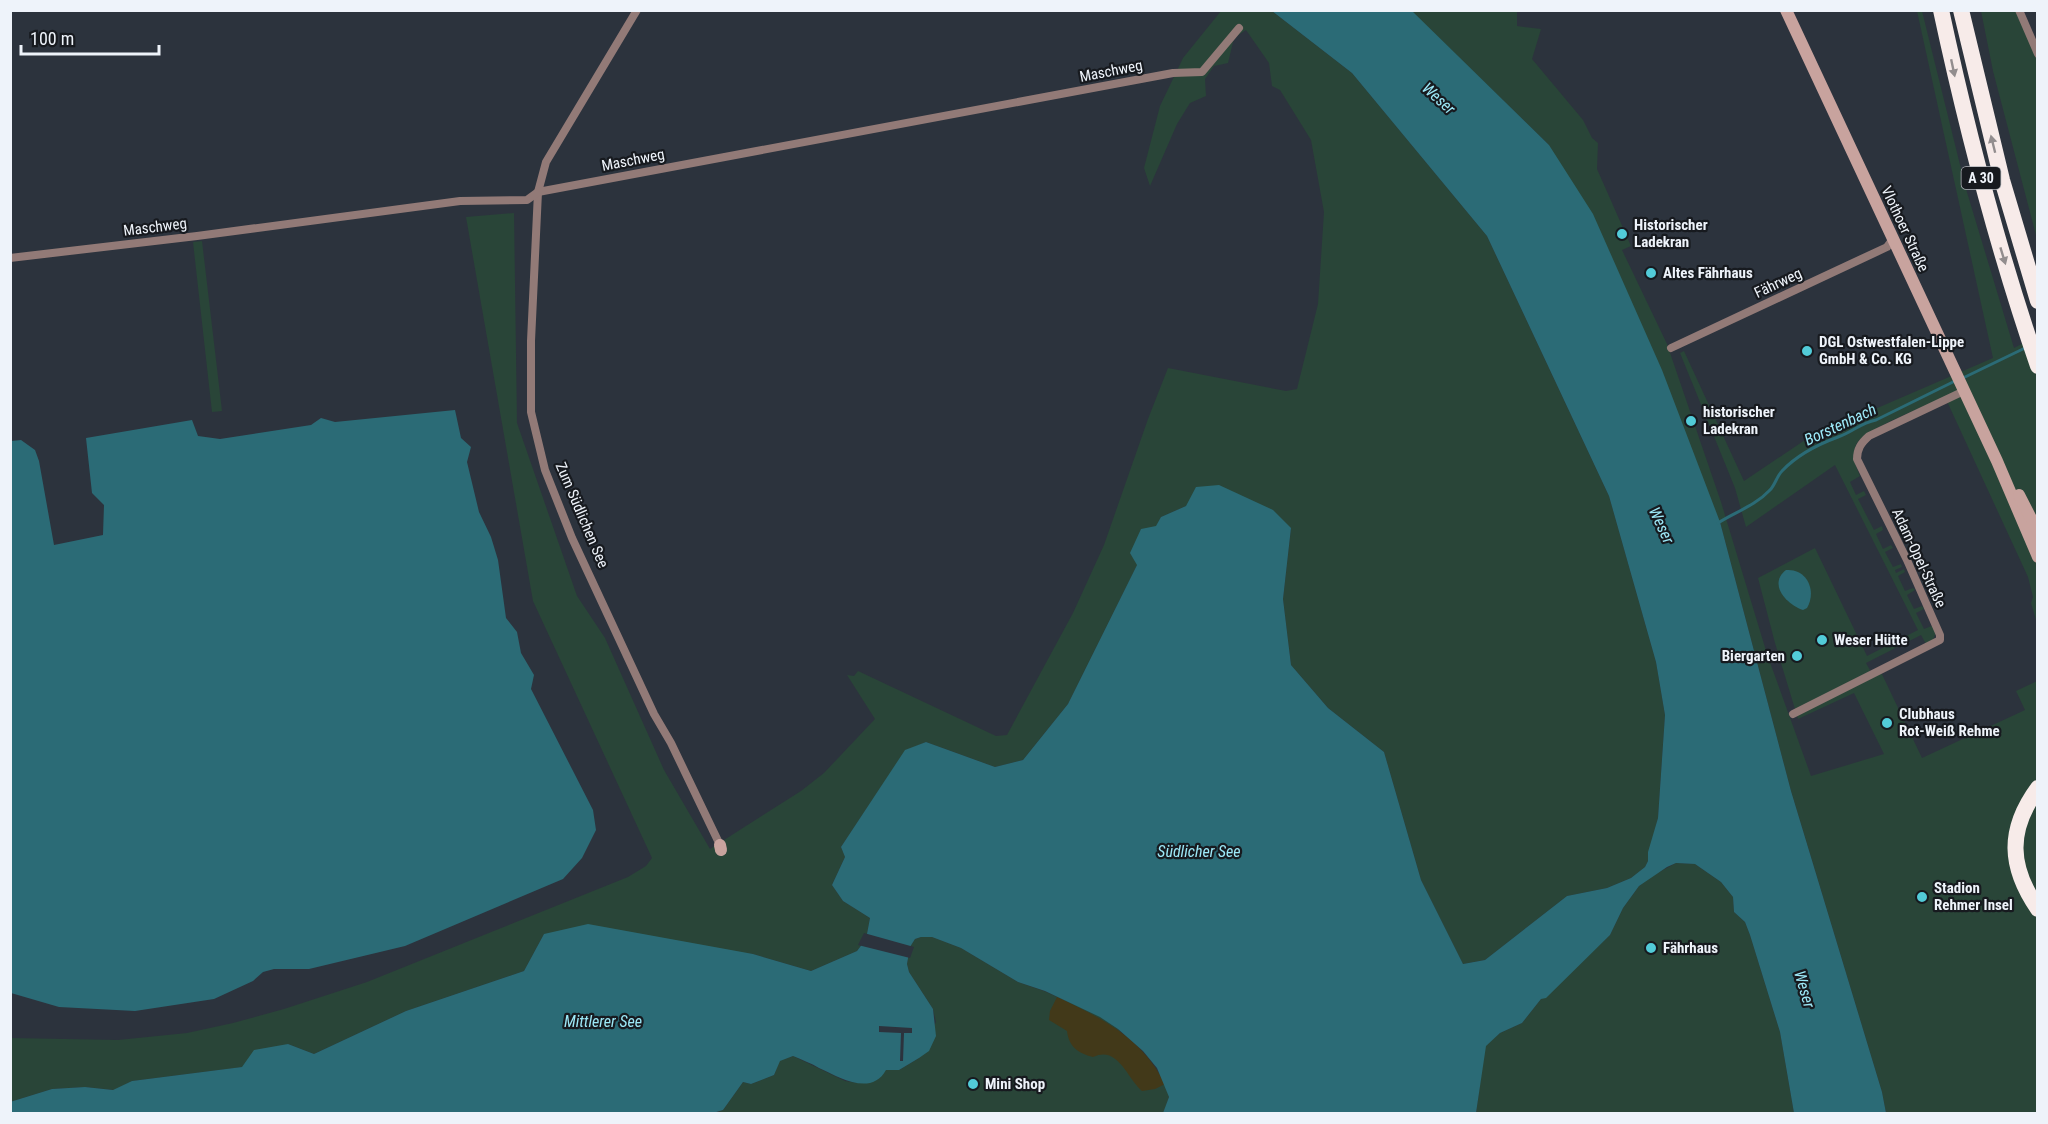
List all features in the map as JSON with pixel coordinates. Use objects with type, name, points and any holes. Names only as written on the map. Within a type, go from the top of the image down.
[{"type":"highway","name":"A 30","points":[[1941,10],[1965,117],[2000,247],[2037,366]]},
{"type":"highway","name":"A 30","points":[[1961,10],[2002,180],[2037,301]]},
{"type":"highway","points":[[2037,789],[2027,803],[2019,822],[2014,850],[2019,875],[2037,909]]},
{"type":"main road","name":"Vlothoer Straße","points":[[1786,10],[1997,461],[2037,557]]},
{"type":"main road","name":"Vlothoer Straße","points":[[1997,461],[2023,501],[2037,532]]},
{"type":"street","name":"Zum Südlichen See","points":[[637,10],[546,162],[538,192],[531,340],[531,412],[545,470],[572,538],[654,714],[671,743],[720,847]]},
{"type":"street","points":[[2019,10],[2037,54]]},
{"type":"street","name":"Maschweg","points":[[10,258],[460,201],[527,200],[538,192],[1173,73],[1202,72],[1239,28]]},
{"type":"street","name":"Fährweg","points":[[1671,348],[1887,247],[1893,239]]},
{"type":"street","name":"Adam-Opel-Straße","points":[[1793,714],[1940,640],[1940,635],[1907,560],[1857,459],[1857,452],[1869,436],[1964,391]]},
{"type":"green space","points":[[1221,11],[1272,11],[1352,73],[1487,236],[1609,496],[1656,662],[1665,715],[1658,818],[1645,867],[1631,878],[1607,888],[1567,896],[1485,960],[1463,964],[1421,880],[1384,752],[1328,708],[1291,665],[1283,599],[1291,528],[1186,506],[1161,517],[1068,704],[1023,760],[995,767],[926,742],[905,751],[841,847],[845,857],[832,885],[843,901],[870,918],[866,939],[857,951],[811,971],[753,954],[544,934],[524,971],[406,1011],[314,1054],[288,1044],[243,1067],[132,1081],[114,1090],[85,1087],[52,1089],[10,1102],[10,1038],[118,1040],[187,1033],[284,1009],[367,982],[628,877],[646,866],[652,858],[533,601],[466,217],[514,213],[517,423],[577,596],[605,638],[664,770],[710,849],[801,791],[824,773],[875,719],[847,675],[854,676],[858,671],[996,736],[1007,735],[1073,613],[1104,545],[1168,368],[1286,391],[1297,389],[1318,304],[1324,212],[1311,140],[1280,90],[1272,86],[1269,63],[1246,30],[1234,38],[1228,63],[1214,66],[1205,79],[1206,96],[1190,103],[1177,124],[1150,186],[1144,168],[1160,106],[1183,58]]},
{"type":"green space","points":[[1411,11],[1517,11],[1517,26],[1541,29],[1532,59],[1583,120],[1592,138],[1598,143],[1597,169],[1631,246],[1622,250],[1667,344],[1721,502],[1767,654],[1811,776],[1884,754],[1854,693],[1798,719],[1758,578],[1815,548],[1867,656],[1918,630],[1835,465],[1746,527],[1735,488],[1680,353],[1684,351],[1744,481],[1808,438],[1993,358],[1917,11],[1922,11],[1966,189],[2014,348],[2037,336],[2037,623],[2031,603],[2033,597],[2028,577],[1945,397],[1870,432],[1856,445],[1855,461],[1860,476],[1850,482],[1856,495],[1864,491],[1866,495],[1858,499],[1874,530],[1882,526],[1883,530],[1876,534],[1883,549],[1891,545],[1893,548],[1885,552],[1893,567],[1901,564],[1902,567],[1895,570],[1896,573],[1904,569],[1905,572],[1898,576],[1905,591],[1913,588],[1915,590],[1907,595],[1914,609],[1922,606],[1924,609],[1916,613],[1924,629],[1934,625],[1936,632],[1933,640],[1926,644],[1921,635],[1866,663],[1871,672],[1879,668],[1922,758],[2025,710],[2016,691],[2037,681],[2037,1113],[1886,1113],[1882,1092],[1791,791],[1720,522],[1549,145]]},
{"type":"green space","points":[[1981,11],[2016,11],[2037,60],[2037,239],[1993,71]]},
{"type":"green space","points":[[202,241],[222,411],[212,412],[193,242]]},
{"type":"green space","points":[[1676,863],[1695,864],[1721,882],[1733,897],[1734,912],[1745,922],[1780,1032],[1794,1113],[1476,1114],[1485,1046],[1500,1033],[1522,1023],[1541,999],[1610,935],[1623,908],[1639,886]]},
{"type":"green space","points":[[932,937],[961,948],[1018,982],[1100,1016],[1118,1029],[1165,1084],[1169,1097],[1163,1114],[713,1114],[723,1110],[743,1082],[751,1084],[774,1075],[779,1061],[793,1056],[845,1081],[858,1083],[865,1083],[886,1070],[899,1070],[919,1058],[936,1022],[933,1009],[909,972],[907,964],[910,947],[915,939]]},
{"type":"sand","points":[[1057,997],[1090,1013],[1133,1042],[1156,1068],[1165,1084],[1155,1089],[1142,1091],[1116,1059],[1102,1054],[1093,1057],[1075,1048],[1067,1031],[1049,1020],[1050,1011]]},
{"type":"water","points":[[1411,10],[1549,145],[1593,214],[1662,370],[1720,522],[1791,791],[1882,1092],[1886,1113],[1794,1113],[1780,1032],[1745,922],[1734,912],[1733,897],[1721,882],[1695,864],[1676,863],[1639,886],[1623,908],[1610,935],[1546,998],[1541,999],[1522,1023],[1500,1033],[1486,1046],[1476,1113],[1163,1113],[1169,1097],[1157,1068],[1143,1051],[1118,1029],[1100,1017],[1045,991],[1018,982],[961,948],[932,937],[921,937],[915,939],[910,947],[907,964],[909,972],[933,1009],[936,1036],[929,1051],[919,1058],[899,1070],[886,1070],[880,1078],[863,1084],[845,1080],[793,1056],[780,1061],[774,1075],[751,1084],[743,1082],[723,1110],[713,1113],[11,1114],[10,1102],[52,1089],[85,1087],[113,1090],[132,1081],[242,1067],[254,1050],[288,1044],[314,1054],[406,1011],[524,971],[544,934],[588,924],[753,954],[811,971],[857,951],[866,939],[870,918],[843,901],[832,885],[845,857],[841,847],[905,750],[926,742],[995,767],[1023,760],[1068,704],[1137,565],[1130,553],[1141,529],[1156,526],[1161,517],[1186,506],[1196,487],[1219,485],[1273,510],[1291,528],[1283,599],[1291,665],[1328,708],[1384,752],[1421,880],[1463,964],[1485,960],[1567,896],[1607,888],[1631,878],[1645,867],[1658,818],[1665,715],[1656,662],[1609,496],[1487,236],[1352,73],[1272,11]]},
{"type":"water","points":[[455,410],[461,438],[471,447],[467,462],[479,512],[491,537],[498,560],[506,618],[517,632],[521,653],[534,675],[531,689],[593,810],[596,830],[582,858],[563,879],[405,946],[309,969],[274,969],[263,972],[253,981],[214,999],[135,1011],[59,1007],[11,993],[11,441],[21,440],[35,450],[54,545],[103,535],[104,505],[92,493],[86,438],[192,420],[198,436],[220,439],[311,425],[321,418],[335,422]]},
{"type":"water","points":[[1786,570],[1800,573],[1808,582],[1810,601],[1807,608],[1803,610],[1781,593],[1779,581]]},
{"type":"pier","points":[[864,933],[914,947],[910,958],[858,945]]},
{"type":"pier","points":[[879,1026],[912,1028],[912,1033],[904,1033],[903,1061],[900,1061],[901,1033],[879,1032]]},
{"type":"waterway","name":"Borstenbach","points":[[1963,378],[2025,348]]},
{"type":"waterway","name":"Borstenbach","points":[[1718,523],[1764,496],[1772,488],[1782,471],[1808,451],[1957,380]]},
{"type":"place","name":"Historischer Ladekran","points":[[1622,234]]},
{"type":"place","name":"Altes Fährhaus","points":[[1651,273]]},
{"type":"place","name":"DGL Ostwestfalen-Lippe GmbH & Co. KG","points":[[1807,351]]},
{"type":"place","name":"historischer Ladekran","points":[[1691,421]]},
{"type":"place","name":"Weser Hütte","points":[[1822,640]]},
{"type":"place","name":"Biergarten","points":[[1797,656]]},
{"type":"place","name":"Clubhaus Rot-Weiß Rehme","points":[[1887,723]]},
{"type":"place","name":"Stadion Rehmer Insel","points":[[1922,897]]},
{"type":"place","name":"Fährhaus","points":[[1651,948]]},
{"type":"place","name":"Mini Shop","points":[[973,1084]]},
{"type":"water label","name":"Weser","points":[[1439,98]]},
{"type":"water label","name":"Weser","points":[[1662,525]]},
{"type":"water label","name":"Südlicher See","points":[[1199,851]]},
{"type":"water label","name":"Weser","points":[[1805,989]]},
{"type":"water label","name":"Mittlerer See","points":[[603,1021]]}]
